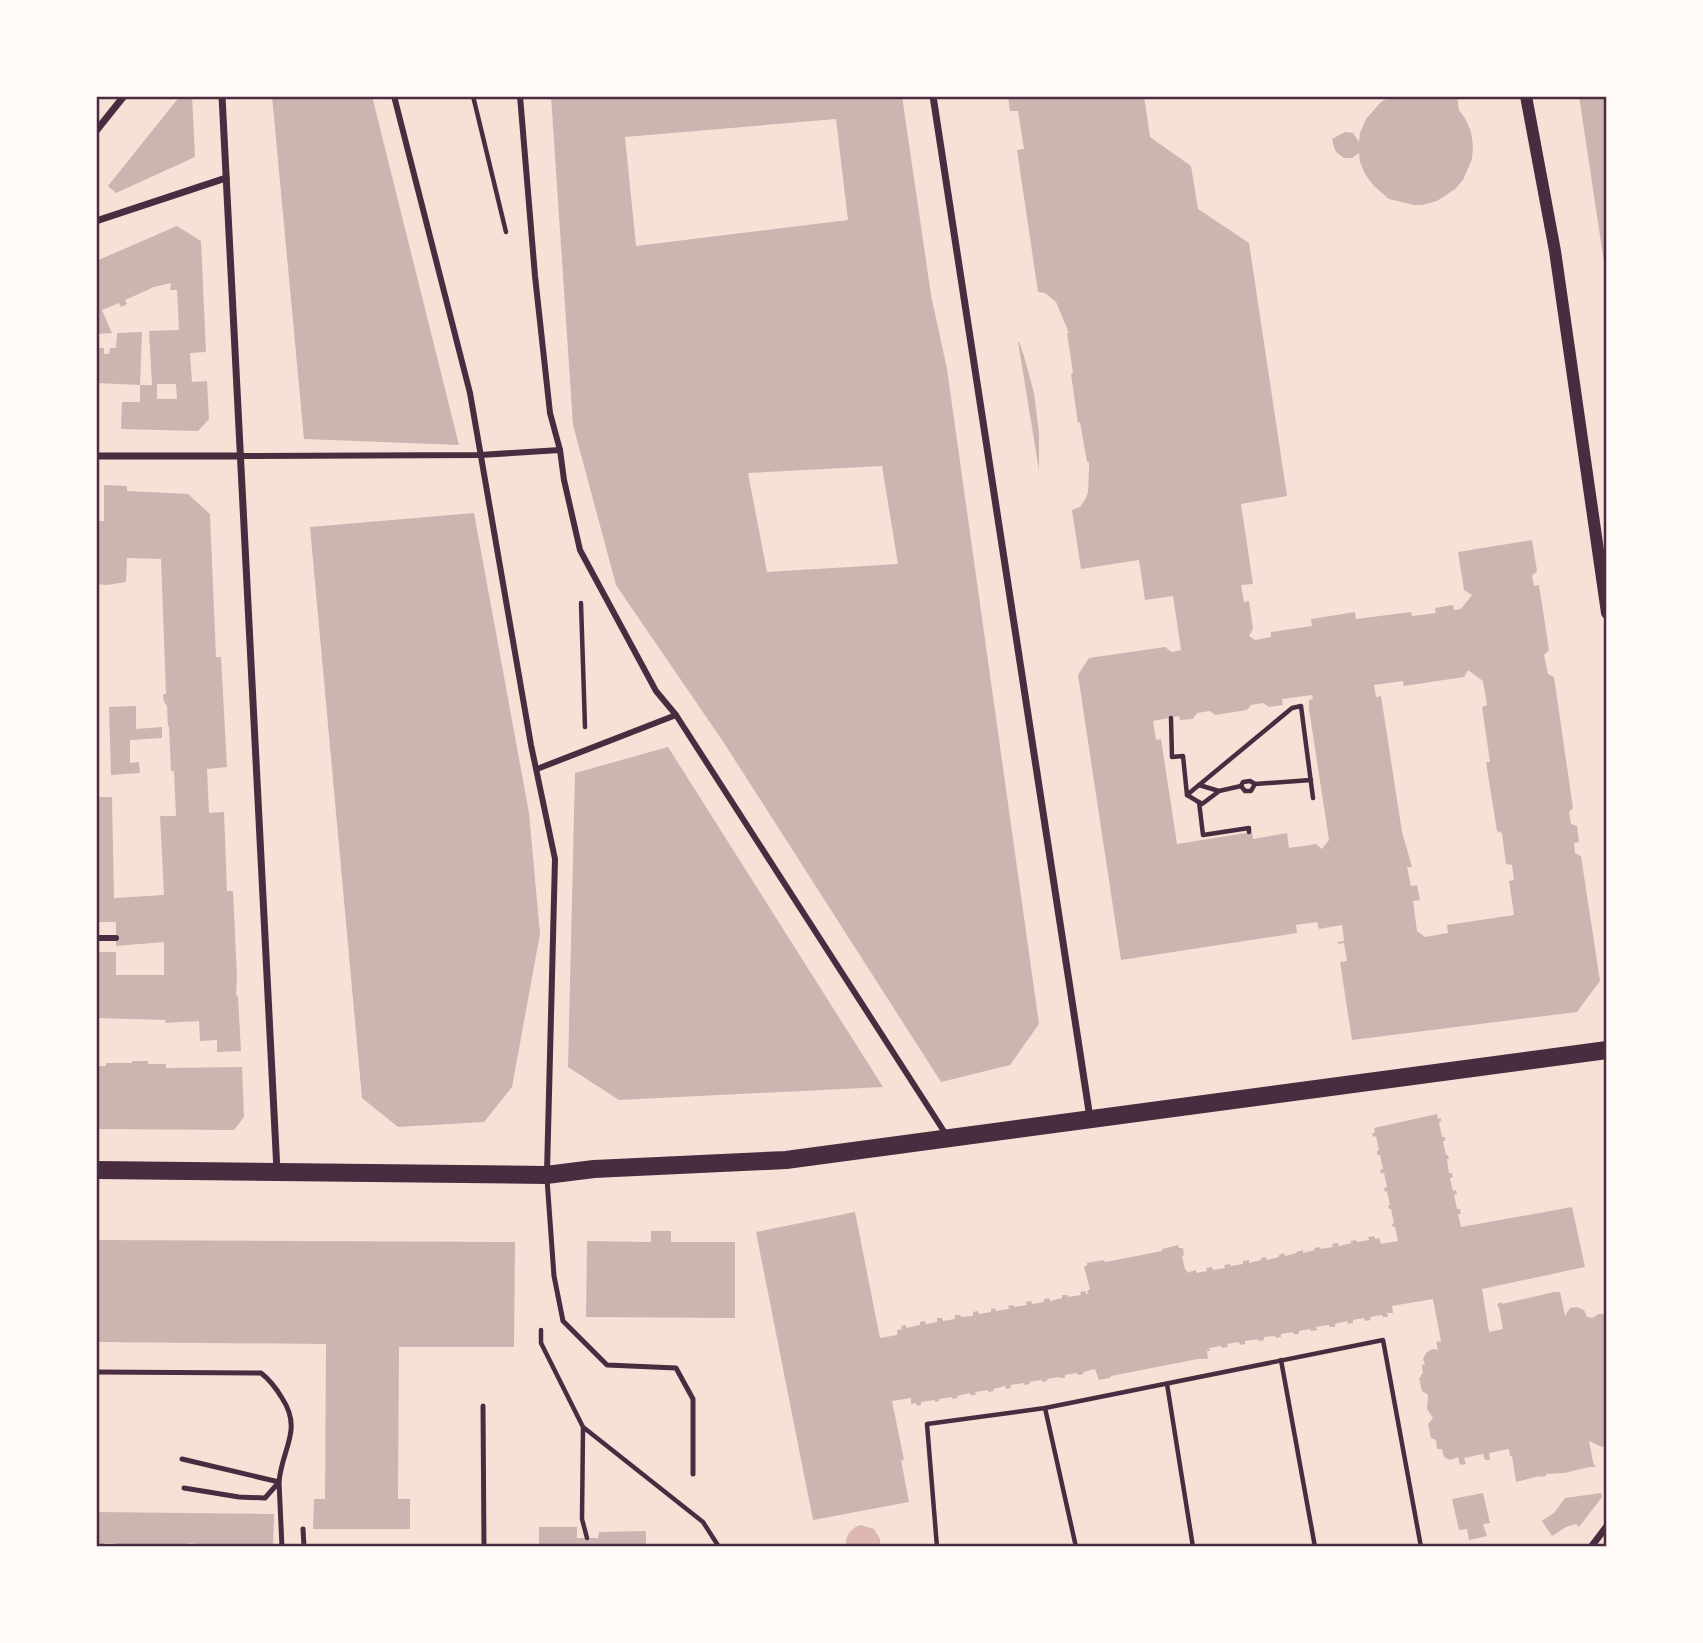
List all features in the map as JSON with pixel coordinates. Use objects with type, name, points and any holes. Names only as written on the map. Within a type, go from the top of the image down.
[{"type":"main road","points":[[96,1170],[547,1175],[786,1160],[1607,1050]]},
{"type":"street","points":[[96,131],[124,96]]},
{"type":"street","points":[[222,96],[277,1171]]},
{"type":"street","points":[[394,96],[470,393],[555,859],[547,1175]]},
{"type":"street","points":[[520,96],[550,413],[580,550],[656,691],[676,715],[948,1138]]},
{"type":"street","points":[[933,96],[1091,1118]]},
{"type":"street","points":[[1526,96],[1555,251],[1607,613]]},
{"type":"street","points":[[96,221],[226,178]]},
{"type":"street","points":[[96,456],[480,455],[560,450]]},
{"type":"street","points":[[537,769],[676,715]]},
{"type":"street","points":[[96,937],[116,938]]},
{"type":"street","points":[[1591,1547],[1607,1527]]},
{"type":"lane","points":[[547,1175],[554,1276],[563,1321],[607,1365],[676,1367],[693,1399],[693,1474]]},
{"type":"lane","points":[[96,1372],[261,1373],[271,1381],[290,1410],[292,1430],[280,1467],[282,1547]]},
{"type":"lane","points":[[482,1406],[484,1547]]},
{"type":"lane","points":[[182,1459],[279,1482]]},
{"type":"lane","points":[[184,1488],[239,1497],[265,1498],[279,1482]]},
{"type":"lane","points":[[303,1529],[304,1547]]},
{"type":"path","points":[[581,603],[586,749]]},
{"type":"path","points":[[1187,795],[1292,708],[1301,706],[1313,798]]},
{"type":"path","points":[[1171,718],[1172,757],[1183,756],[1187,795]]},
{"type":"path","points":[[1187,795],[1202,804],[1219,791],[1241,786],[1245,791],[1251,791],[1255,784],[1311,780]]},
{"type":"path","points":[[1199,785],[1219,791]]},
{"type":"path","points":[[1199,802],[1203,835],[1249,828],[1249,832]]},
{"type":"path","points":[[937,1547],[927,1424],[1045,1408],[1383,1340],[1421,1547]]},
{"type":"path","points":[[1281,1360],[1315,1547]]},
{"type":"path","points":[[1167,1384],[1194,1547]]},
{"type":"path","points":[[1045,1408],[1076,1547]]},
{"type":"path","points":[[583,1427],[583,1519],[587,1538]]},
{"type":"path","points":[[711,1535],[711,1547]]},
{"type":"shaded area","points":[[861,1525],[874,1529],[880,1539],[880,1547],[846,1547],[849,1533]]},
{"type":"building","points":[[180,96],[192,96],[195,157],[116,193],[108,186]]},
{"type":"building","points":[[272,96],[372,96],[459,445],[304,439]]},
{"type":"building","points":[[551,96],[902,96],[931,295],[947,369],[1039,1024],[1010,1065],[941,1082],[724,743],[616,585],[573,425]],"holes":[[[836,119],[848,220],[636,246],[625,137]],[[882,466],[898,564],[767,572],[748,473]]]},
{"type":"building","points":[[1008,96],[1144,96],[1150,137],[1191,166],[1198,209],[1249,243],[1287,496],[1241,504],[1253,584],[1241,585],[1244,602],[1249,601],[1253,629],[1249,636],[1255,640],[1271,637],[1271,632],[1312,626],[1311,619],[1355,612],[1356,619],[1411,612],[1412,616],[1436,613],[1435,608],[1453,605],[1454,610],[1461,609],[1472,595],[1464,590],[1458,552],[1532,540],[1537,571],[1532,576],[1534,586],[1539,585],[1549,650],[1544,655],[1548,674],[1554,677],[1573,808],[1569,812],[1571,824],[1577,826],[1579,842],[1574,843],[1575,853],[1581,856],[1600,981],[1577,1012],[1352,1040],[1340,962],[1347,961],[1344,943],[1338,944],[1344,941],[1342,925],[1319,929],[1317,922],[1296,925],[1297,933],[1121,960],[1078,675],[1089,658],[1165,647],[1172,652],[1181,650],[1173,596],[1145,600],[1139,560],[1081,569],[1072,510],[1080,507],[1086,498],[1089,462],[1080,422],[1078,423],[1069,333],[1056,302],[1045,293],[1038,292],[1017,150],[1024,149],[1018,111],[1010,111]],"holes":[[[1468,670],[1483,681],[1487,705],[1482,707],[1490,762],[1486,762],[1497,831],[1502,833],[1506,864],[1512,865],[1514,880],[1509,881],[1514,915],[1447,925],[1448,933],[1425,937],[1417,931],[1413,901],[1420,900],[1417,885],[1411,886],[1407,867],[1412,867],[1402,832],[1381,696],[1376,697],[1374,685],[1403,681],[1404,686],[1464,677]],[[1312,695],[1309,709],[1329,840],[1322,849],[1316,844],[1289,848],[1287,833],[1253,839],[1252,832],[1177,844],[1161,739],[1156,740],[1153,721],[1179,716],[1180,720],[1193,719],[1197,713],[1210,711],[1215,715],[1247,710],[1251,705],[1263,703],[1269,707],[1283,705],[1282,699]]]},
{"type":"building","points":[[1391,96],[1457,96],[1459,110],[1471,132],[1472,159],[1463,180],[1437,201],[1414,205],[1389,199],[1365,174],[1359,153],[1352,158],[1344,158],[1336,152],[1332,139],[1345,132],[1353,133],[1359,142],[1366,119],[1381,102]]},
{"type":"building","points":[[1579,96],[1607,96],[1605,269]]},
{"type":"building","points":[[177,226],[201,241],[206,352],[190,353],[192,382],[207,381],[209,419],[198,431],[121,429],[122,402],[140,402],[140,385],[152,385],[149,331],[179,330],[177,290],[170,290],[171,283],[150,288],[125,300],[127,304],[121,307],[119,303],[102,310],[112,333],[96,334],[96,261]],"holes":[[[157,384],[176,384],[177,399],[157,399]]]},
{"type":"building","points":[[142,332],[140,385],[96,383],[96,348],[104,348],[104,354],[109,354],[110,348],[116,348],[117,333]]},
{"type":"building","points":[[1018,342],[1034,393],[1039,433],[1039,470]]},
{"type":"building","points":[[104,485],[127,486],[127,491],[188,494],[210,514],[216,657],[221,657],[227,767],[207,769],[209,813],[224,812],[227,891],[233,891],[236,994],[241,1051],[217,1052],[217,1040],[200,1041],[199,1021],[165,1023],[166,1020],[96,1018],[96,952],[116,952],[116,975],[164,975],[164,942],[116,946],[116,922],[96,922],[96,797],[112,797],[114,898],[164,895],[160,816],[176,816],[174,771],[171,771],[167,706],[163,694],[166,694],[161,559],[127,558],[126,582],[96,584],[96,521],[104,521]]},
{"type":"building","points":[[474,513],[529,813],[540,934],[512,1087],[484,1122],[398,1127],[362,1098],[310,527]]},
{"type":"building","points":[[136,706],[136,729],[162,727],[162,738],[130,740],[130,763],[139,762],[140,773],[111,775],[109,707]]},
{"type":"building","points":[[668,747],[883,1087],[619,1100],[568,1067],[575,773]]},
{"type":"building","points":[[132,1061],[166,1064],[166,1068],[242,1067],[244,1117],[234,1130],[96,1129],[96,1066]]},
{"type":"building","points":[[1437,1114],[1438,1119],[1441,1118],[1439,1122],[1442,1137],[1445,1137],[1443,1141],[1449,1159],[1449,1173],[1452,1173],[1453,1177],[1450,1178],[1453,1191],[1456,1190],[1457,1194],[1454,1195],[1457,1209],[1460,1209],[1461,1214],[1458,1214],[1461,1227],[1572,1207],[1585,1267],[1482,1289],[1489,1332],[1503,1329],[1497,1304],[1554,1292],[1560,1292],[1565,1316],[1570,1308],[1577,1307],[1584,1310],[1587,1317],[1607,1314],[1607,1445],[1602,1447],[1589,1441],[1596,1467],[1546,1474],[1516,1482],[1509,1449],[1489,1453],[1490,1460],[1485,1460],[1483,1454],[1464,1458],[1466,1464],[1460,1465],[1458,1457],[1450,1460],[1444,1457],[1442,1449],[1437,1449],[1436,1440],[1431,1438],[1428,1424],[1433,1418],[1427,1409],[1428,1395],[1422,1391],[1419,1378],[1423,1374],[1422,1365],[1425,1364],[1423,1359],[1426,1353],[1432,1349],[1438,1350],[1436,1342],[1441,1341],[1433,1299],[1392,1306],[1393,1313],[1387,1313],[1388,1317],[1370,1317],[1371,1320],[1365,1321],[1364,1318],[1348,1324],[1347,1321],[1335,1324],[1335,1327],[1316,1327],[1317,1330],[1281,1334],[1281,1337],[1276,1338],[1264,1337],[1264,1340],[1245,1341],[1245,1344],[1240,1345],[1239,1342],[1227,1344],[1228,1347],[1209,1348],[1208,1359],[1110,1378],[1099,1380],[1095,1369],[1083,1372],[1084,1374],[1065,1375],[1065,1378],[975,1392],[976,1395],[970,1393],[957,1396],[958,1398],[921,1402],[921,1405],[917,1406],[916,1403],[911,1404],[911,1398],[892,1401],[909,1502],[813,1520],[756,1232],[855,1212],[880,1338],[897,1335],[897,1330],[902,1329],[901,1326],[906,1325],[906,1328],[925,1321],[926,1324],[937,1322],[937,1318],[942,1318],[943,1321],[955,1319],[955,1315],[973,1316],[973,1312],[978,1311],[979,1314],[991,1312],[991,1309],[995,1308],[996,1311],[1009,1309],[1008,1306],[1027,1305],[1026,1302],[1031,1301],[1032,1304],[1044,1302],[1044,1299],[1049,1298],[1050,1301],[1062,1298],[1062,1295],[1081,1295],[1080,1292],[1085,1291],[1088,1294],[1090,1289],[1084,1267],[1087,1263],[1162,1251],[1178,1245],[1183,1248],[1185,1269],[1190,1274],[1189,1272],[1196,1270],[1196,1273],[1207,1271],[1206,1268],[1212,1267],[1213,1270],[1225,1268],[1224,1265],[1243,1264],[1243,1261],[1249,1260],[1249,1263],[1266,1257],[1267,1260],[1284,1253],[1285,1256],[1303,1250],[1303,1253],[1315,1250],[1314,1248],[1333,1247],[1332,1244],[1338,1243],[1339,1246],[1352,1243],[1350,1241],[1369,1240],[1368,1237],[1374,1236],[1375,1239],[1379,1238],[1381,1244],[1398,1241],[1392,1224],[1394,1223],[1387,1191],[1385,1192],[1384,1188],[1387,1187],[1384,1173],[1381,1174],[1380,1170],[1383,1169],[1380,1155],[1377,1155],[1379,1150],[1376,1136],[1373,1137],[1372,1133],[1375,1133],[1374,1128]]},
{"type":"building","points":[[651,1231],[671,1231],[671,1242],[735,1242],[735,1318],[586,1317],[587,1241],[651,1242]]},
{"type":"building","points":[[96,1240],[515,1242],[514,1347],[399,1347],[398,1499],[410,1499],[410,1529],[313,1529],[314,1499],[325,1499],[326,1344],[96,1342]]},
{"type":"building","points":[[1483,1493],[1490,1523],[1483,1524],[1487,1536],[1469,1540],[1467,1529],[1459,1530],[1452,1499]]},
{"type":"building","points":[[1601,1493],[1602,1497],[1579,1527],[1576,1524],[1566,1527],[1552,1536],[1542,1521],[1554,1513],[1565,1498]]},
{"type":"building","points":[[96,1512],[274,1514],[273,1547],[198,1547],[198,1544],[188,1543],[188,1547],[115,1547],[115,1543],[104,1543],[104,1547],[96,1547]]},
{"type":"building","points":[[539,1527],[577,1527],[577,1538],[598,1538],[599,1532],[646,1531],[646,1547],[539,1547]]}]
